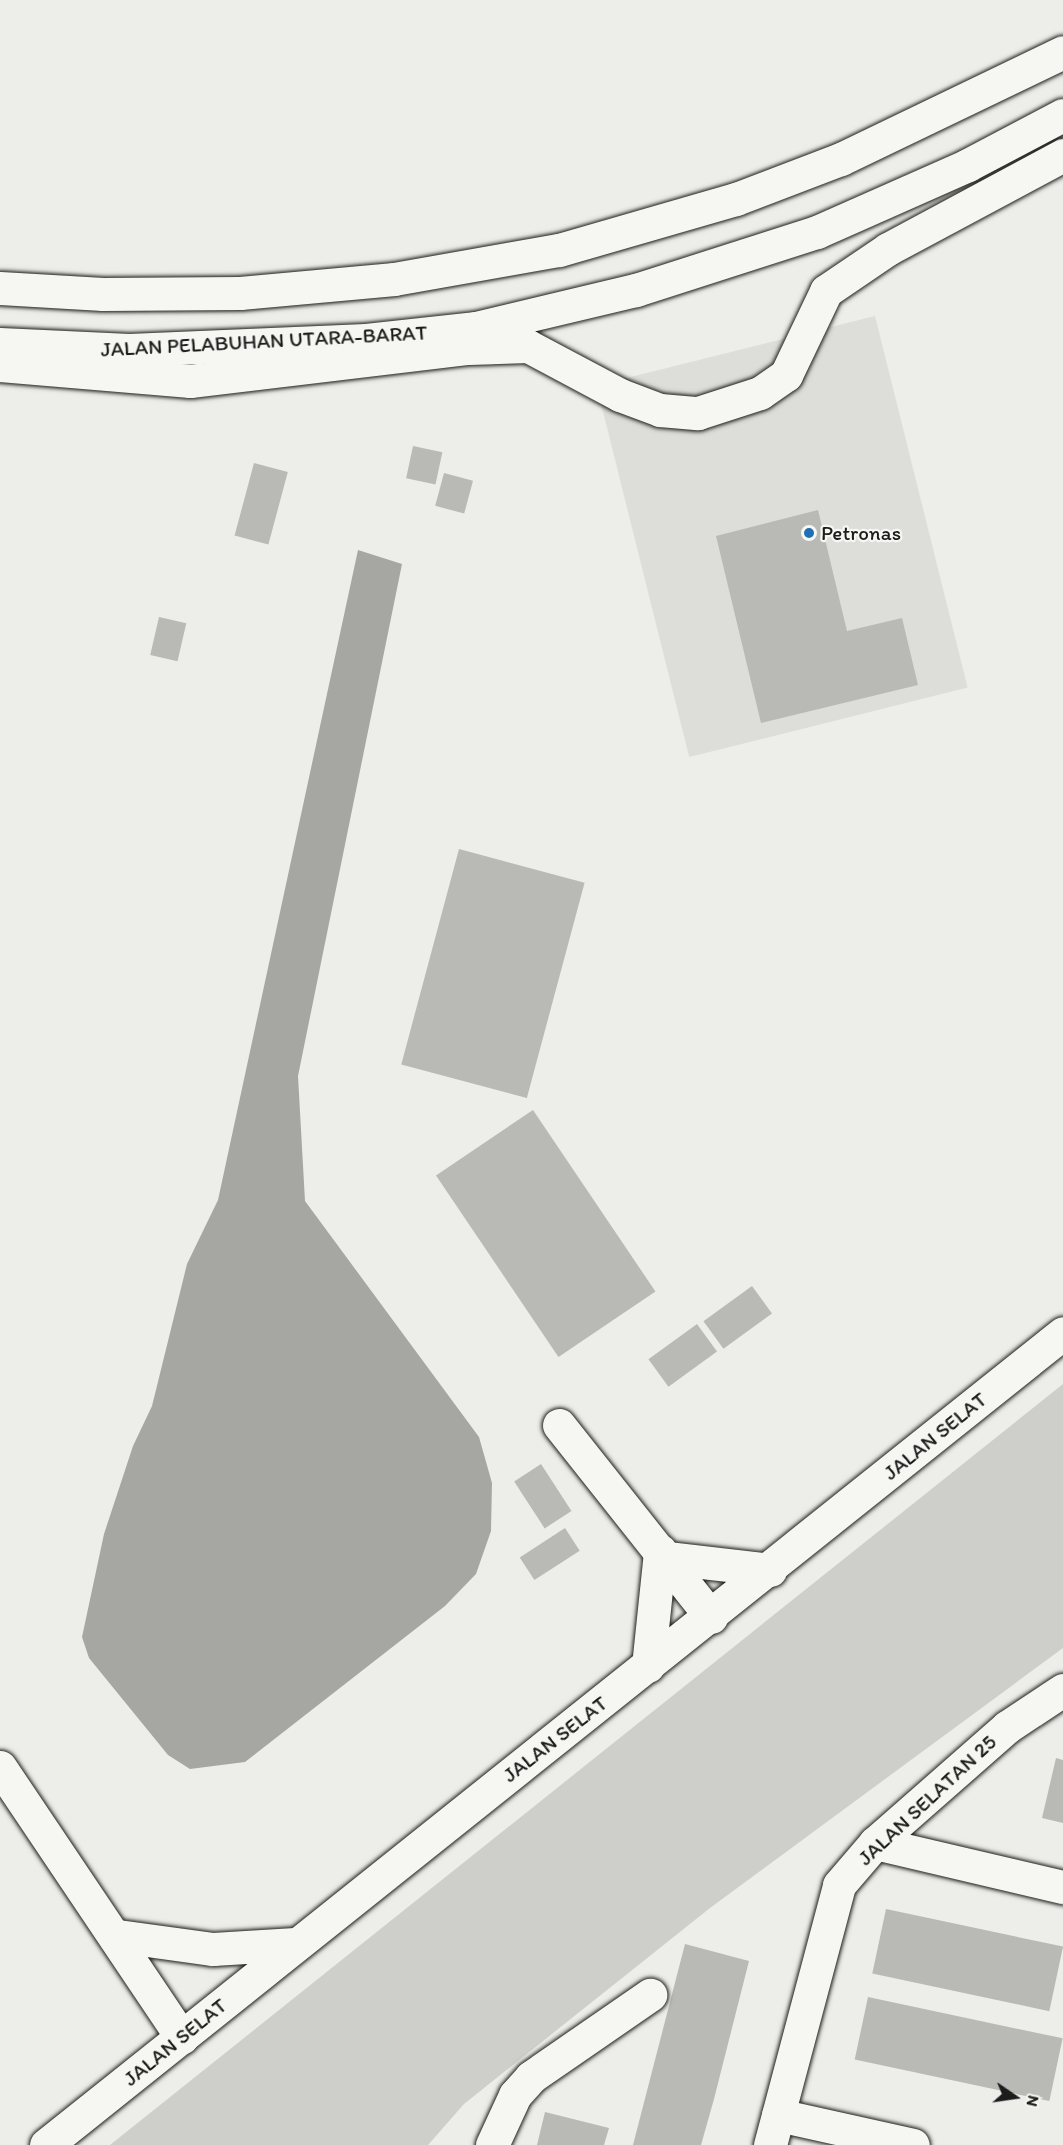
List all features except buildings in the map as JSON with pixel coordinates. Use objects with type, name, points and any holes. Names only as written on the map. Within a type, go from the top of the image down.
[{"type":"street","points":[[0,288],[103,294],[240,293],[394,279],[559,250],[736,199],[841,159],[1063,52]]},
{"type":"street","name":"JALAN PELABUHAN UTARA-BARAT","points":[[0,344],[129,350],[366,340],[476,328],[636,290],[817,232],[968,165],[1063,115]]},
{"type":"street","points":[[0,365],[190,381],[468,348],[528,346],[620,395],[660,410],[698,413],[760,393],[786,375],[825,291],[888,249],[1063,155]]},
{"type":"street","name":"JALAN SELAT","points":[[46,2145],[182,2038],[295,1944],[770,1570],[1063,1333]]},
{"type":"street","points":[[559,1425],[711,1617]]},
{"type":"street","points":[[663,1554],[770,1570]]},
{"type":"street","points":[[648,1666],[663,1554]]},
{"type":"street","name":"JALAN SELATAN 25","points":[[774,2130],[839,1885],[875,1843],[1007,1727],[1063,1690]]},
{"type":"street","points":[[0,1767],[45,1828],[118,1936],[182,2038]]},
{"type":"street","points":[[875,1843],[1063,1887]]},
{"type":"street","points":[[118,1936],[213,1949],[295,1944]]},
{"type":"street","points":[[492,2145],[515,2095],[531,2076],[651,1995]]},
{"type":"street","points":[[774,2130],[913,2145]]},
{"type":"shaded area","points":[[875,316],[968,688],[689,757],[597,385]]},
{"type":"shaded area","points":[[358,550],[402,564],[298,1076],[305,1201],[479,1437],[492,1483],[491,1531],[476,1574],[445,1606],[245,1762],[190,1769],[168,1755],[89,1658],[82,1637],[104,1534],[133,1446],[152,1406],[187,1264],[218,1200]]},
{"type":"shaded area","points":[[1063,1384],[1063,1648],[710,1908],[464,2104],[428,2145],[110,2145]]},
{"type":"place","name":"Petronas","points":[[809,533]]}]
